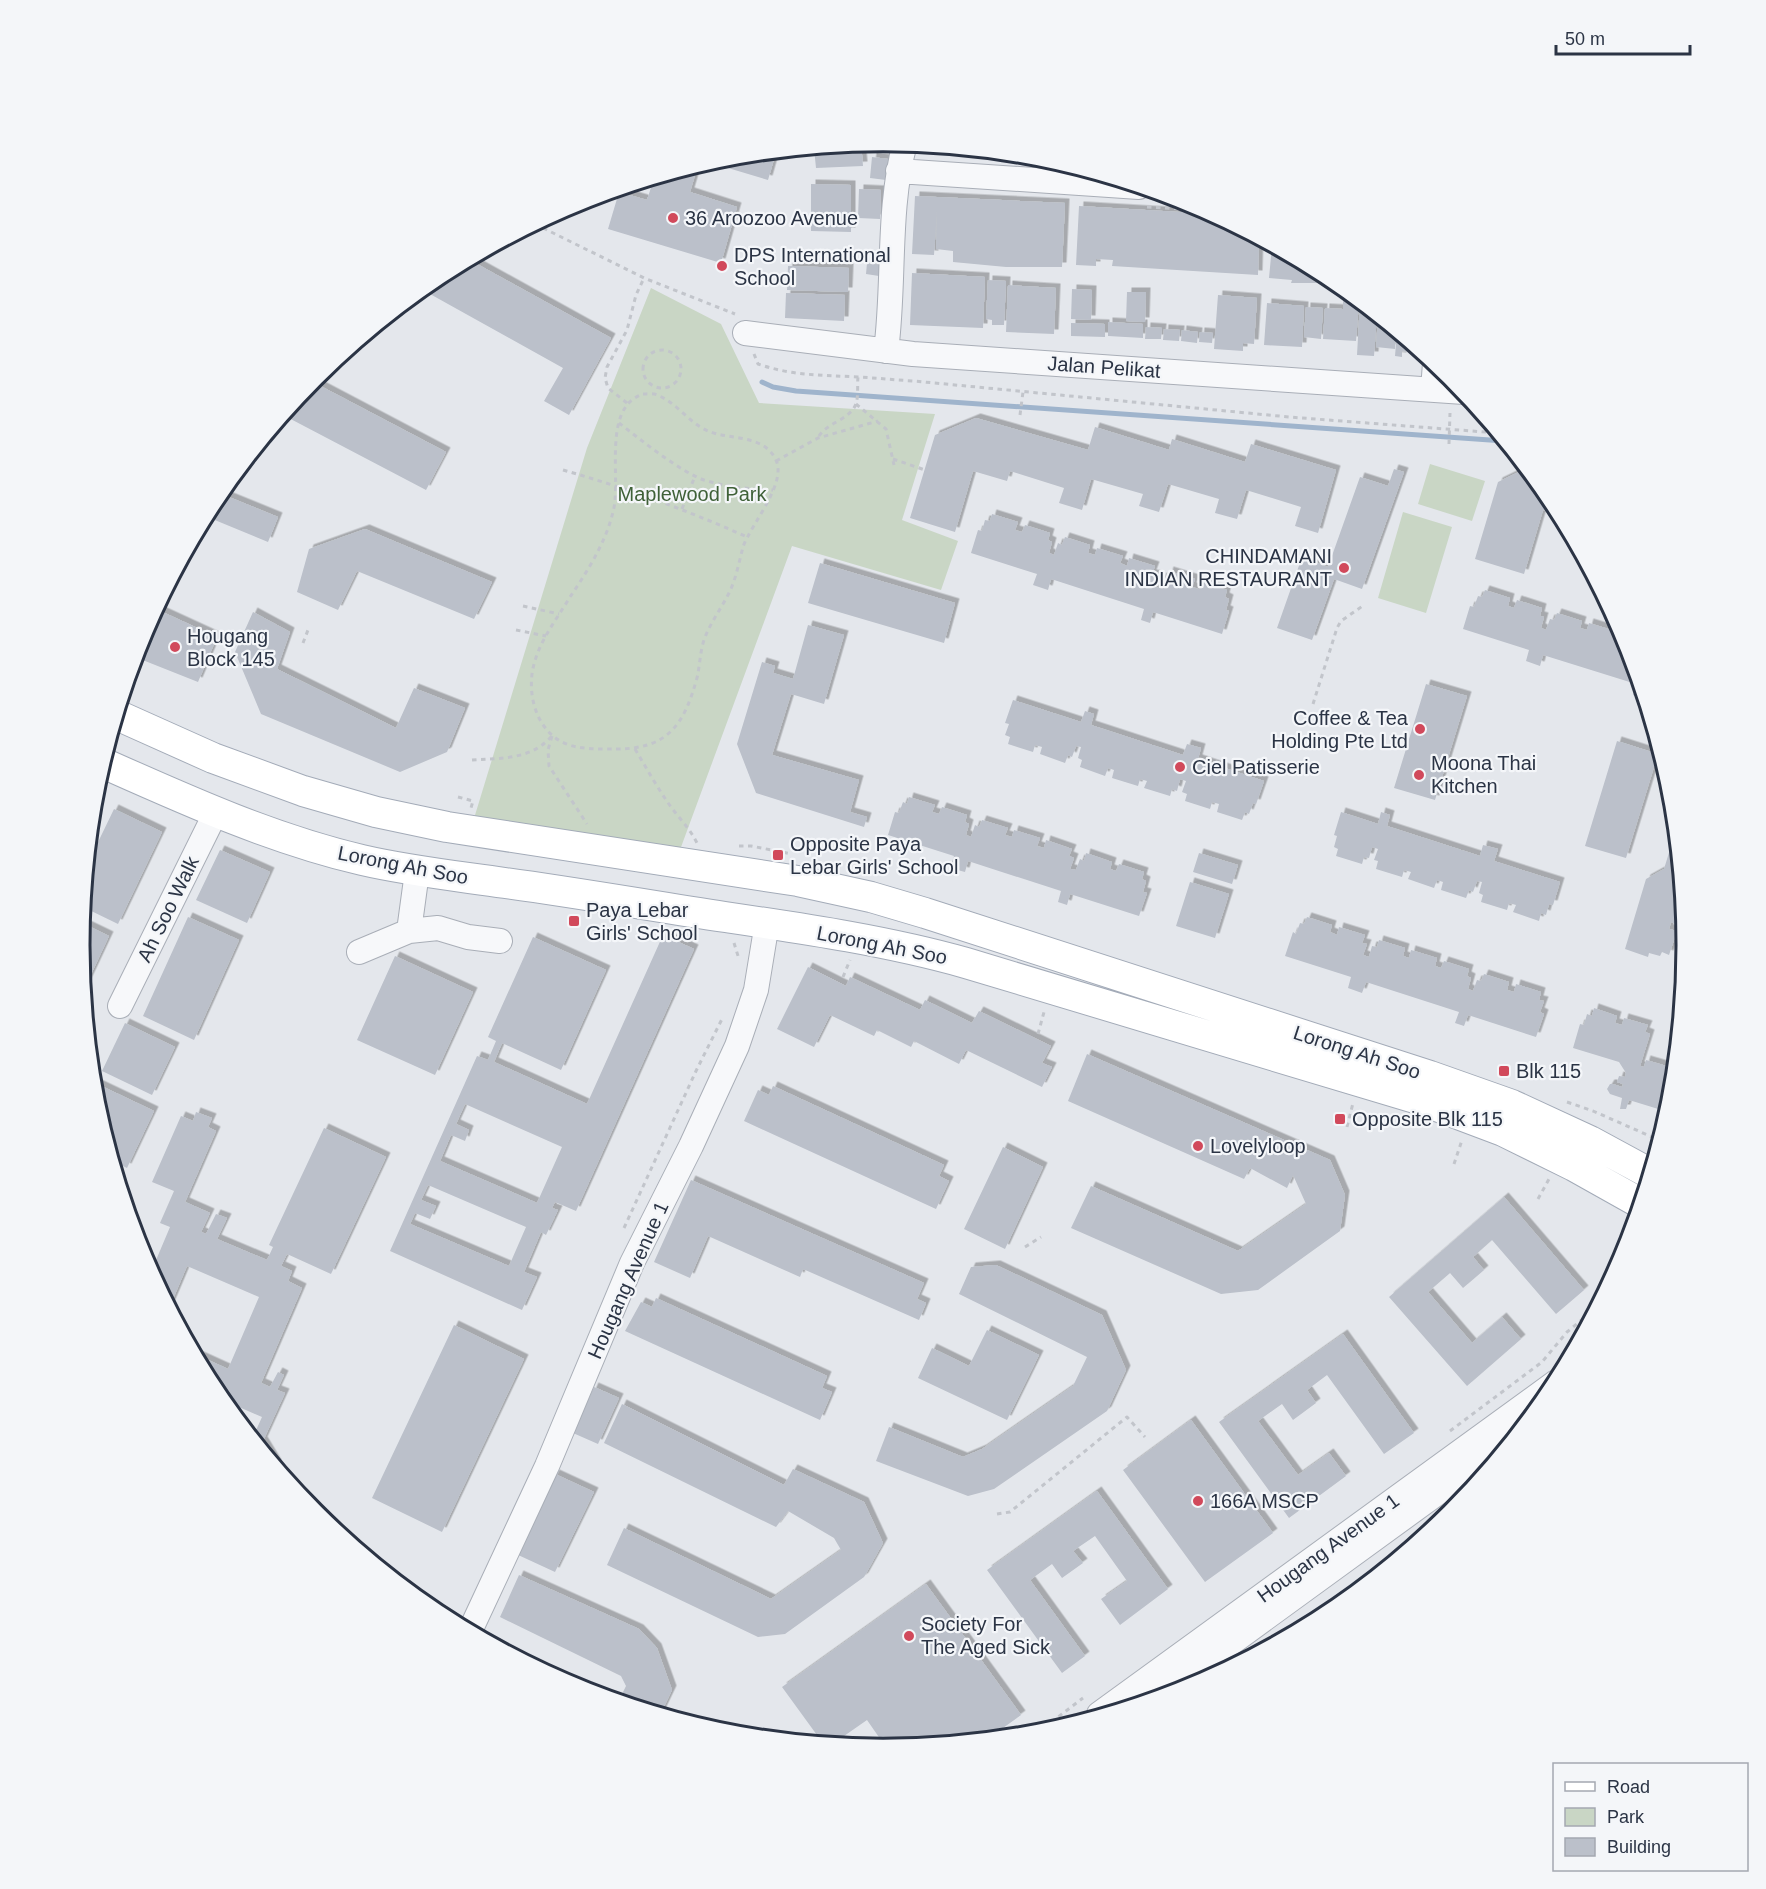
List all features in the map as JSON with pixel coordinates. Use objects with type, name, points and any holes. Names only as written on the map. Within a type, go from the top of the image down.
[{"type":"main road","name":"Lorong Ah Soo","points":[[124,717],[213,758],[303,791],[376,812],[447,827],[798,880],[871,897],[974,928],[1430,1076],[1512,1105],[1590,1141],[1643,1170]]},
{"type":"main road","name":"Lorong Ah Soo","points":[[111,766],[216,812],[285,838],[359,860],[417,872],[507,883],[767,923],[910,948],[966,963],[1418,1099],[1503,1131],[1574,1166],[1630,1210]]},
{"type":"main road","points":[[966,963],[986,961],[994,950],[990,940],[974,928]]},
{"type":"street","points":[[886,351],[898,171],[903,152]]},
{"type":"street","points":[[898,171],[1108,185]]},
{"type":"street","name":"Jalan Pelikat","points":[[746,333],[913,354],[1451,391]]},
{"type":"street","points":[[1433,390],[1434,375]]},
{"type":"street","name":"Ah Soo Walk","points":[[120,1006],[216,812]]},
{"type":"street","points":[[409,931],[417,872]]},
{"type":"street","name":"Hougang Avenue 1","points":[[474,1623],[547,1466],[632,1263],[691,1146],[737,1046],[756,990],[767,923]]},
{"type":"street","points":[[359,952],[409,931],[438,928],[468,937],[500,941]]},
{"type":"street","name":"Hougang Avenue 1","points":[[1096,1704],[1532,1399]]},
{"type":"street","name":"Hougang Avenue 1","points":[[1183,1678],[1488,1456]]},
{"type":"path","points":[[627,403],[608,388],[605,378],[607,367],[627,330],[636,296],[644,278]]},
{"type":"path","points":[[668,351],[678,359],[681,371],[675,383],[670,387],[657,388],[651,385],[643,374],[645,360],[654,352],[668,351]]},
{"type":"path","points":[[818,438],[823,430],[851,412],[856,404],[858,377]]},
{"type":"path","points":[[656,394],[657,388]]},
{"type":"path","points":[[1020,415],[1023,392]]},
{"type":"path","points":[[656,394],[705,430],[762,445],[771,452],[776,461],[777,481],[747,537],[730,591],[704,641],[696,678],[685,710],[672,732],[659,741],[635,749],[582,748],[552,736],[536,714],[531,695],[532,671],[546,636],[572,596],[608,530],[617,486],[616,434],[627,403],[634,396],[656,394]]},
{"type":"path","points":[[856,404],[886,429],[894,465]]},
{"type":"path","points":[[776,461],[818,438],[878,422]]},
{"type":"path","points":[[619,423],[695,476],[731,486],[773,490]]},
{"type":"path","points":[[1449,444],[1450,429]]},
{"type":"path","points":[[893,459],[925,470]]},
{"type":"path","points":[[563,470],[682,509],[747,537]]},
{"type":"path","points":[[682,509],[695,476]]},
{"type":"path","points":[[1313,704],[1337,628],[1341,621],[1364,605]]},
{"type":"path","points":[[523,606],[559,614]]},
{"type":"path","points":[[303,643],[308,630]]},
{"type":"path","points":[[516,630],[546,636]]},
{"type":"path","points":[[472,760],[526,754],[538,750],[552,736]]},
{"type":"path","points":[[552,736],[547,755],[552,771],[582,817],[608,851]]},
{"type":"path","points":[[635,749],[651,777],[692,833],[700,848],[689,846]]},
{"type":"path","points":[[731,847],[751,846],[792,854],[798,860]]},
{"type":"path","points":[[1038,1034],[1044,1011],[1052,1014]]},
{"type":"path","points":[[1354,1101],[1363,1104]]},
{"type":"path","points":[[1347,1127],[1352,1106]]},
{"type":"path","points":[[1455,1164],[1461,1143]]},
{"type":"path","points":[[1538,1199],[1549,1178],[1556,1180]]},
{"type":"path","points":[[1025,1247],[1041,1237]]},
{"type":"path","points":[[1449,1432],[1542,1362],[1567,1332],[1580,1321]]},
{"type":"path","points":[[997,1514],[1010,1512],[1127,1417],[1145,1437]]},
{"type":"path","points":[[1079,1712],[1096,1704]]},
{"type":"green space","name":"Maplewood Park","points":[[651,288],[721,324],[759,403],[935,414],[902,520],[958,541],[941,590],[792,546],[677,858],[472,825],[587,448]]},
{"type":"green space","points":[[1430,464],[1485,481],[1472,521],[1418,504]]},
{"type":"green space","points":[[1403,512],[1452,527],[1426,613],[1378,598]]},
{"type":"building","points":[[862,152],[863,166],[816,168],[815,155]]},
{"type":"building","points":[[872,157],[888,159],[886,180],[870,178]]},
{"type":"building","points":[[774,159],[768,180],[726,167]]},
{"type":"building","name":"36 Aroozoo Avenue","points":[[695,175],[690,192],[737,207],[721,263],[608,229],[617,198],[627,194],[647,200],[651,187]]},
{"type":"building","points":[[811,184],[851,185],[851,232],[811,231]]},
{"type":"building","points":[[859,189],[881,190],[880,219],[858,218]]},
{"type":"building","points":[[915,196],[1065,203],[1062,267],[1006,267],[953,262],[953,251],[936,249],[937,210],[934,255],[912,254]]},
{"type":"building","points":[[1079,206],[1187,212],[1259,246],[1258,275],[1112,266],[1113,260],[1096,259],[1096,266],[1076,265]]},
{"type":"building","points":[[1271,253],[1321,283],[1291,283],[1292,280],[1269,278]]},
{"type":"building","points":[[867,263],[880,265],[879,276],[866,274]]},
{"type":"building","points":[[477,264],[611,338],[569,415],[544,401],[563,368],[430,294]]},
{"type":"building","points":[[788,266],[849,268],[848,292],[787,290]]},
{"type":"building","points":[[912,273],[985,277],[983,328],[910,325]]},
{"type":"building","points":[[988,280],[1006,281],[1004,325],[992,325],[992,320],[986,319]]},
{"type":"building","points":[[1008,285],[1056,288],[1054,334],[1006,332]]},
{"type":"building","points":[[1072,289],[1092,290],[1091,320],[1071,319]]},
{"type":"building","points":[[1127,292],[1146,292],[1145,322],[1126,321]]},
{"type":"building","points":[[786,293],[845,295],[844,321],[785,318]]},
{"type":"building","points":[[1218,295],[1257,298],[1254,344],[1243,343],[1243,351],[1214,349]]},
{"type":"building","points":[[1343,301],[1358,310],[1356,341],[1323,339],[1325,308],[1343,309]]},
{"type":"building","points":[[1267,303],[1304,306],[1302,347],[1264,345]]},
{"type":"building","points":[[1306,307],[1323,308],[1321,339],[1304,337]]},
{"type":"building","points":[[1360,310],[1376,324],[1374,356],[1357,355]]},
{"type":"building","points":[[1108,322],[1143,324],[1143,338],[1108,336]]},
{"type":"building","points":[[1071,323],[1105,324],[1105,337],[1071,336]]},
{"type":"building","points":[[1377,324],[1396,339],[1395,349],[1376,347]]},
{"type":"building","points":[[1146,327],[1162,328],[1161,339],[1145,339]]},
{"type":"building","points":[[1164,329],[1180,330],[1179,341],[1163,340]]},
{"type":"building","points":[[1182,330],[1198,332],[1197,343],[1181,341]]},
{"type":"building","points":[[1200,332],[1213,333],[1212,343],[1199,342]]},
{"type":"building","points":[[1396,340],[1410,352],[1402,351],[1402,357],[1395,356]]},
{"type":"building","points":[[320,386],[446,452],[426,490],[290,419]]},
{"type":"building","points":[[976,418],[1088,450],[1095,427],[1169,450],[1172,439],[1245,462],[1251,444],[1336,470],[1318,533],[1295,526],[1301,507],[1246,490],[1237,519],[1215,513],[1219,499],[1168,484],[1159,512],[1139,506],[1143,494],[1091,479],[1082,510],[1059,503],[1064,488],[1010,471],[1007,481],[973,471],[955,532],[910,518],[935,435]]},
{"type":"building","points":[[1394,469],[1404,472],[1362,589],[1334,579],[1312,640],[1277,628],[1302,557],[1328,567],[1360,477],[1388,486]]},
{"type":"building","points":[[1519,472],[1546,511],[1543,510],[1524,574],[1475,559],[1498,482]]},
{"type":"building","points":[[229,497],[278,517],[268,542],[214,520]]},
{"type":"building","points":[[992,514],[1018,522],[1015,530],[1022,532],[1025,525],[1050,533],[1048,540],[1052,542],[1049,553],[1054,555],[1058,543],[1062,545],[1065,537],[1090,545],[1088,553],[1095,555],[1097,548],[1123,556],[1120,563],[1127,566],[1129,558],[1155,566],[1152,574],[1157,575],[1153,586],[1159,588],[1162,577],[1167,579],[1169,571],[1195,579],[1192,587],[1199,589],[1202,582],[1227,590],[1225,597],[1229,599],[1226,610],[1229,611],[1222,634],[1153,612],[1150,623],[1141,620],[1144,609],[1051,579],[1048,590],[1033,585],[1037,574],[971,553],[978,530],[982,531],[985,520],[990,521]]},
{"type":"building","points":[[365,529],[492,582],[474,619],[357,571],[338,610],[297,592],[309,549]]},
{"type":"building","points":[[820,563],[955,603],[944,643],[808,603]]},
{"type":"building","points":[[1485,590],[1510,598],[1508,606],[1514,608],[1517,600],[1542,608],[1540,616],[1544,617],[1541,628],[1546,630],[1550,619],[1554,620],[1557,613],[1582,621],[1580,628],[1587,630],[1589,623],[1611,630],[1613,635],[1612,639],[1616,641],[1631,683],[1543,655],[1540,666],[1526,661],[1529,650],[1463,629],[1470,606],[1474,607],[1478,596],[1482,597]]},
{"type":"building","name":"Hougang Block 145","points":[[163,612],[217,637],[198,682],[143,660]]},
{"type":"building","points":[[253,612],[290,632],[277,669],[396,728],[414,688],[465,708],[447,752],[400,772],[261,714],[235,652]]},
{"type":"building","points":[[808,625],[844,635],[824,704],[791,694],[772,755],[859,780],[850,812],[867,817],[864,827],[756,793],[737,744],[762,662],[775,666],[773,673],[793,679]]},
{"type":"building","points":[[1426,684],[1467,696],[1435,800],[1394,788]]},
{"type":"building","points":[[1013,700],[1081,722],[1085,711],[1094,714],[1091,725],[1183,755],[1187,744],[1201,748],[1198,759],[1264,781],[1256,804],[1253,803],[1249,814],[1245,812],[1242,820],[1217,812],[1219,804],[1212,802],[1210,809],[1185,801],[1187,794],[1182,792],[1186,781],[1180,779],[1177,791],[1172,789],[1170,796],[1144,788],[1147,781],[1140,779],[1138,786],[1112,778],[1114,770],[1108,768],[1105,776],[1080,767],[1082,760],[1078,758],[1081,747],[1076,746],[1072,757],[1068,755],[1065,763],[1040,754],[1042,747],[1035,745],[1033,752],[1008,744],[1010,737],[1005,735],[1009,724],[1005,723]]},
{"type":"building","points":[[1617,741],[1652,752],[1655,764],[1626,858],[1585,846]]},
{"type":"building","points":[[909,797],[935,805],[932,812],[939,814],[942,807],[967,815],[965,822],[969,824],[966,835],[971,837],[975,825],[979,827],[982,820],[1008,828],[1005,835],[1012,837],[1014,830],[1040,838],[1037,846],[1044,848],[1046,840],[1072,849],[1069,856],[1074,858],[1070,869],[1076,870],[1080,859],[1084,861],[1086,853],[1112,862],[1110,869],[1116,871],[1119,864],[1144,872],[1142,879],[1146,881],[1143,892],[1147,893],[1139,916],[1070,894],[1067,905],[1058,902],[1061,891],[968,861],[965,872],[950,868],[954,856],[888,835],[895,812],[899,813],[903,802],[907,804]]},
{"type":"building","points":[[114,809],[162,832],[118,924],[91,911],[97,845]]},
{"type":"building","points":[[1341,812],[1378,824],[1381,812],[1390,815],[1387,826],[1480,856],[1483,845],[1498,849],[1494,861],[1560,882],[1553,905],[1549,904],[1546,915],[1541,913],[1539,921],[1513,912],[1516,905],[1509,903],[1507,910],[1481,902],[1483,895],[1479,893],[1482,882],[1477,881],[1473,892],[1469,890],[1466,898],[1441,890],[1443,882],[1437,880],[1434,888],[1408,879],[1411,872],[1404,870],[1402,877],[1376,869],[1378,861],[1374,860],[1378,849],[1372,847],[1369,858],[1364,857],[1362,864],[1336,856],[1338,849],[1334,847],[1337,836],[1334,835]]},
{"type":"building","points":[[220,850],[270,872],[247,923],[196,900]]},
{"type":"building","points":[[1670,850],[1675,924],[1671,922],[1669,929],[1675,931],[1676,935],[1669,955],[1662,952],[1660,956],[1649,953],[1648,957],[1625,949],[1646,879],[1664,869]]},
{"type":"building","points":[[1199,853],[1238,865],[1232,884],[1193,872]]},
{"type":"building","points":[[1190,882],[1229,894],[1215,938],[1176,926]]},
{"type":"building","points":[[188,917],[239,940],[194,1040],[143,1016]]},
{"type":"building","points":[[1307,917],[1332,925],[1330,932],[1337,935],[1339,927],[1365,935],[1362,943],[1367,944],[1363,955],[1369,957],[1372,946],[1377,947],[1379,940],[1405,948],[1403,956],[1409,958],[1411,950],[1437,958],[1435,966],[1441,968],[1444,961],[1469,969],[1467,976],[1471,978],[1468,989],[1473,991],[1477,980],[1481,981],[1484,974],[1509,982],[1507,990],[1514,992],[1516,984],[1541,992],[1539,1000],[1544,1001],[1540,1012],[1544,1014],[1536,1037],[1468,1015],[1464,1026],[1455,1023],[1459,1012],[1366,982],[1362,993],[1348,988],[1351,977],[1285,956],[1293,932],[1296,934],[1300,923],[1304,924]]},
{"type":"building","points":[[91,927],[109,936],[91,974]]},
{"type":"building","points":[[663,935],[694,949],[576,1211],[555,1202],[552,1208],[558,1210],[546,1235],[541,1232],[524,1272],[537,1277],[522,1310],[390,1251],[477,1056],[488,1060],[496,1041],[488,1037],[533,937],[606,970],[561,1070],[502,1043],[494,1062],[587,1104]],"holes":[[[465,1104],[562,1147],[537,1203],[440,1161],[451,1135],[465,1141],[469,1130],[456,1124]],[[428,1185],[526,1227],[509,1266],[410,1224],[415,1213],[430,1219],[436,1206],[421,1200]]]},
{"type":"building","points":[[395,956],[473,992],[435,1075],[357,1040]]},
{"type":"building","points":[[808,967],[846,986],[850,977],[920,1010],[925,1000],[972,1023],[979,1011],[1051,1046],[1042,1063],[1052,1067],[1042,1087],[966,1050],[959,1064],[914,1041],[911,1047],[877,1030],[874,1036],[830,1015],[814,1047],[777,1029]]},
{"type":"building","points":[[1594,1008],[1617,1016],[1615,1023],[1622,1025],[1624,1018],[1648,1025],[1645,1032],[1650,1034],[1640,1066],[1644,1067],[1646,1060],[1666,1066],[1659,1109],[1629,1100],[1626,1109],[1620,1109],[1622,1098],[1610,1094],[1607,1089],[1610,1084],[1622,1087],[1623,1084],[1617,1082],[1619,1076],[1625,1077],[1626,1073],[1619,1062],[1573,1048],[1580,1024],[1584,1025],[1587,1014],[1592,1016]]},
{"type":"building","points":[[125,1023],[175,1047],[152,1095],[102,1071]]},
{"type":"building","points":[[1087,1054],[1330,1160],[1345,1195],[1340,1231],[1258,1290],[1221,1294],[1071,1228],[1091,1186],[1238,1251],[1306,1204],[1293,1175],[1287,1188],[1250,1168],[1244,1179],[1068,1101]]},
{"type":"building","points":[[773,1086],[944,1165],[939,1176],[949,1181],[936,1209],[744,1121],[758,1090],[769,1095]]},
{"type":"building","points":[[103,1087],[154,1111],[127,1168],[122,1165],[117,1150]]},
{"type":"building","points":[[196,1112],[212,1118],[208,1127],[216,1131],[185,1202],[210,1213],[201,1232],[206,1234],[216,1214],[227,1218],[217,1239],[267,1260],[273,1247],[269,1245],[324,1128],[386,1157],[331,1274],[287,1254],[281,1266],[292,1271],[288,1281],[302,1288],[261,1383],[270,1387],[278,1372],[284,1375],[277,1390],[285,1393],[264,1439],[256,1430],[262,1417],[240,1407],[208,1360],[228,1369],[259,1297],[187,1266],[173,1298],[156,1261],[170,1227],[160,1223],[174,1191],[152,1182],[181,1116],[193,1121]]},
{"type":"building","points":[[1003,1147],[1043,1167],[1005,1249],[964,1229]]},
{"type":"building","points":[[691,1180],[924,1283],[917,1299],[926,1303],[919,1320],[803,1269],[800,1277],[708,1236],[690,1278],[654,1262]]},
{"type":"building","points":[[1504,1197],[1584,1290],[1556,1314],[1492,1240],[1473,1257],[1484,1270],[1463,1288],[1450,1273],[1428,1292],[1472,1343],[1502,1317],[1521,1339],[1467,1386],[1389,1297]]},
{"type":"building","points":[[996,1265],[1102,1315],[1126,1370],[1107,1411],[994,1489],[968,1496],[876,1461],[889,1427],[963,1457],[982,1449],[1073,1386],[1087,1357],[959,1294],[971,1267]]},
{"type":"building","points":[[656,1298],[827,1376],[822,1388],[832,1392],[820,1420],[625,1331],[641,1302],[652,1307]]},
{"type":"building","points":[[454,1325],[524,1359],[442,1532],[372,1498]]},
{"type":"building","points":[[987,1330],[1039,1355],[1007,1420],[918,1378],[932,1348],[969,1366]]},
{"type":"building","points":[[1343,1334],[1414,1433],[1384,1454],[1327,1375],[1307,1390],[1316,1403],[1293,1420],[1282,1404],[1258,1421],[1298,1475],[1329,1453],[1346,1476],[1289,1518],[1219,1422]]},
{"type":"building","points":[[594,1387],[619,1398],[598,1444],[573,1433]]},
{"type":"building","points":[[622,1404],[784,1485],[793,1469],[864,1502],[883,1543],[864,1577],[785,1634],[758,1637],[607,1565],[624,1528],[771,1599],[841,1550],[834,1538],[788,1511],[776,1527],[604,1443]]},
{"type":"building","name":"166A MSCP","points":[[1191,1420],[1273,1533],[1205,1582],[1123,1470]]},
{"type":"building","points":[[555,1474],[594,1492],[555,1572],[516,1554]]},
{"type":"building","points":[[1097,1491],[1168,1589],[1120,1625],[1101,1599],[1127,1581],[1095,1536],[1073,1551],[1083,1563],[1062,1578],[1052,1564],[1030,1580],[1085,1656],[1062,1673],[987,1570]]},
{"type":"building","points":[[519,1575],[639,1629],[657,1648],[672,1690],[664,1706],[623,1693],[626,1686],[621,1676],[500,1617]]},
{"type":"building","name":"Society For The Aged Sick","points":[[926,1584],[1021,1715],[1003,1728],[935,1736],[879,1738],[867,1720],[843,1736],[817,1735],[782,1687]]},
{"type":"waterway","points":[[762,382],[773,387],[796,391],[1494,440]]},
{"type":"place","name":"36 Aroozoo Avenue","points":[[673,218]]},
{"type":"place","name":"DPS International School","points":[[722,266]]},
{"type":"place","name":"CHINDAMANI INDIAN RESTAURANT","points":[[1344,568]]},
{"type":"place","name":"Hougang Block 145","points":[[175,647]]},
{"type":"place","name":"Coffee & Tea Holding Pte Ltd","points":[[1420,729]]},
{"type":"place","name":"Ciel Patisserie","points":[[1180,767]]},
{"type":"place","name":"Moona Thai Kitchen","points":[[1419,775]]},
{"type":"place","name":"Opposite Paya Lebar Girls' School","points":[[778,855]]},
{"type":"place","name":"Paya Lebar Girls' School","points":[[574,921]]},
{"type":"place","name":"Blk 115","points":[[1504,1071]]},
{"type":"place","name":"Opposite Blk 115","points":[[1340,1119]]},
{"type":"place","name":"Lovelyloop","points":[[1198,1146]]},
{"type":"place","name":"166A MSCP","points":[[1198,1501]]},
{"type":"place","name":"Society For The Aged Sick","points":[[909,1636]]}]
